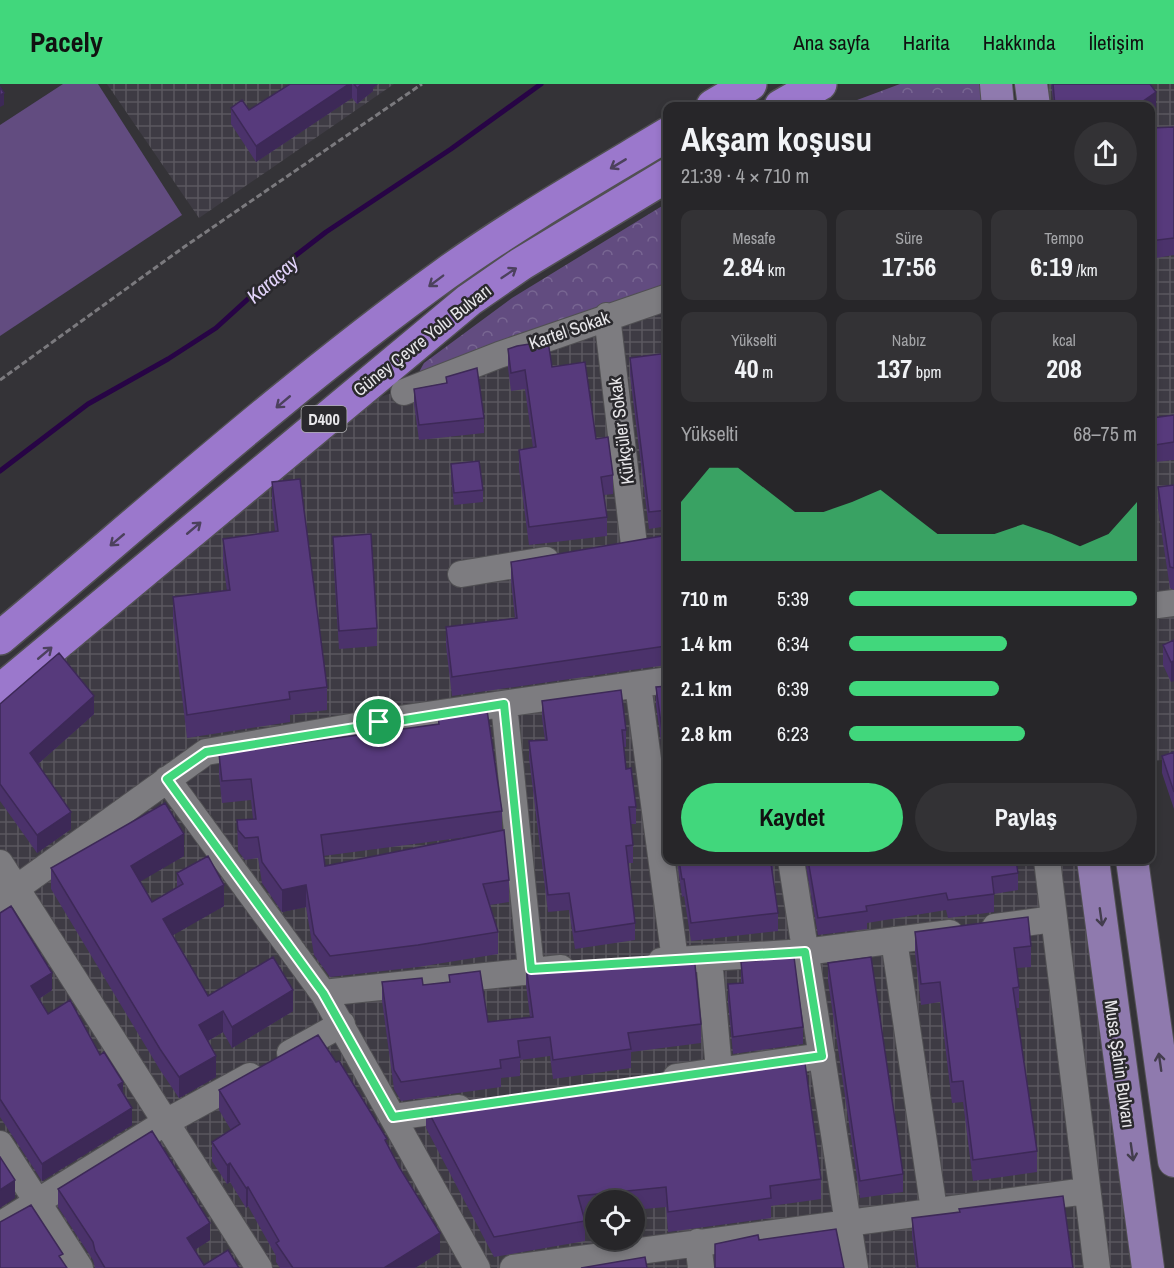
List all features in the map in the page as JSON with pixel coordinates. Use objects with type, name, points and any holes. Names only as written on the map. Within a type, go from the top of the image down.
[{"type":"highway","points":[[719,102],[750,84]]},
{"type":"highway","points":[[788,102],[820,84]]},
{"type":"highway","name":"Güney Çevre Yolu Bulvarı","points":[[0,638],[334,359],[445,274],[501,235],[663,137]]},
{"type":"highway","name":"Güney Çevre Yolu Bulvarı","points":[[0,691],[469,300],[521,264],[663,178]]},
{"type":"main road","points":[[996,84],[998,102]]},
{"type":"main road","points":[[1031,84],[1033,102]]},
{"type":"main road","name":"Musa Şahin Bulvarı","points":[[1094,864],[1148,1268]]},
{"type":"main road","points":[[1133,864],[1174,1161]]},
{"type":"street","name":"Kartel Sokak","points":[[404,392],[607,316],[663,299]]},
{"type":"street","name":"Kürkçüler Sokak","points":[[607,316],[634,546]]},
{"type":"street","points":[[461,574],[565,557]]},
{"type":"street","points":[[1155,605],[1174,603]]},
{"type":"street","points":[[8,895],[206,752],[663,681]]},
{"type":"street","points":[[638,685],[675,960]]},
{"type":"street","points":[[504,704],[531,969]]},
{"type":"street","points":[[167,779],[323,993],[477,1268]]},
{"type":"street","points":[[0,863],[8,895],[166,1122],[259,1268]]},
{"type":"street","points":[[792,864],[855,1268]]},
{"type":"street","points":[[1047,864],[1097,1268]]},
{"type":"street","points":[[642,962],[805,952],[1054,919]]},
{"type":"street","points":[[894,940],[934,1210]]},
{"type":"street","points":[[709,958],[720,1070]]},
{"type":"street","points":[[323,993],[531,969],[587,966]]},
{"type":"street","points":[[0,1225],[166,1122],[342,1024]]},
{"type":"street","points":[[650,1080],[822,1056]]},
{"type":"street","points":[[393,1117],[487,1104]]},
{"type":"street","points":[[0,1144],[80,1268]]},
{"type":"street","points":[[513,1268],[848,1221],[1086,1191]]},
{"type":"street","points":[[698,1242],[701,1268]]},
{"type":"path","points":[[0,380],[184,247],[422,84]]},
{"type":"shaded area","points":[[107,84],[394,84],[199,218]]},
{"type":"shaded area","points":[[1048,84],[1174,84],[1174,759],[1155,761],[1155,102],[1050,102]]},
{"type":"shaded area","points":[[663,303],[663,864],[1090,864],[1140,1268],[0,1268],[0,708],[374,399]]},
{"type":"green space","points":[[63,84],[98,84],[182,215],[0,336],[0,125]]},
{"type":"green space","points":[[900,84],[984,84],[986,102],[852,102]]},
{"type":"green space","points":[[663,205],[663,289],[419,372],[424,363],[512,298]]},
{"type":"building","points":[[290,84],[349,84],[256,146],[231,108],[242,100],[249,110]]},
{"type":"building","points":[[1053,84],[1150,84],[1156,92],[1142,102],[1055,102]]},
{"type":"building","points":[[1174,127],[1174,238],[1155,240],[1155,128]]},
{"type":"building","points":[[548,341],[552,367],[585,362],[596,439],[608,437],[613,475],[601,477],[607,517],[529,527],[519,450],[536,447],[525,370],[511,373],[508,349]]},
{"type":"building","points":[[663,354],[663,511],[649,512],[630,358]]},
{"type":"building","points":[[477,368],[484,418],[419,425],[414,389],[447,383],[446,377]]},
{"type":"building","points":[[1174,415],[1174,442],[1155,445],[1155,418]]},
{"type":"building","points":[[479,461],[483,490],[454,493],[451,464]]},
{"type":"building","points":[[300,479],[327,687],[289,692],[290,699],[187,715],[173,597],[230,590],[223,539],[278,531],[272,482]]},
{"type":"building","points":[[1174,485],[1174,568],[1170,567],[1158,487]]},
{"type":"building","points":[[371,534],[377,628],[339,631],[333,537]]},
{"type":"building","points":[[663,536],[663,647],[452,677],[446,627],[517,618],[511,562]]},
{"type":"building","points":[[1174,640],[1174,661],[1171,662],[1163,645]]},
{"type":"building","points":[[59,653],[94,696],[30,753],[71,812],[37,835],[0,784],[0,704]]},
{"type":"building","points":[[663,686],[663,738],[656,687]]},
{"type":"building","points":[[621,690],[626,730],[622,730],[626,769],[631,768],[636,807],[629,807],[633,845],[626,846],[635,923],[575,932],[569,893],[548,895],[529,741],[547,740],[542,701]]},
{"type":"building","points":[[487,710],[502,811],[321,835],[325,866],[504,830],[509,880],[483,884],[498,932],[330,956],[314,934],[306,885],[282,890],[262,862],[258,837],[245,838],[238,830],[237,820],[256,819],[251,779],[222,781],[219,754],[439,724],[438,716]]},
{"type":"building","points":[[1174,752],[1174,792],[1162,756]]},
{"type":"building","points":[[165,803],[184,834],[131,866],[152,902],[183,884],[177,873],[208,856],[224,885],[163,919],[208,996],[273,957],[293,990],[232,1027],[223,1011],[199,1025],[216,1056],[179,1077],[51,868]]},
{"type":"building","points":[[680,864],[771,864],[778,913],[691,923],[684,879],[682,879]]},
{"type":"building","points":[[809,864],[1017,864],[1018,873],[992,877],[994,894],[948,900],[946,893],[866,906],[867,911],[818,918]]},
{"type":"building","points":[[11,906],[52,973],[31,986],[48,1014],[70,1000],[100,1055],[104,1052],[123,1082],[118,1085],[132,1108],[42,1164],[0,1099],[0,913]]},
{"type":"building","points":[[1028,917],[1031,946],[1014,948],[1019,987],[1013,988],[1037,1151],[973,1160],[963,1081],[952,1082],[940,982],[921,984],[915,932]]},
{"type":"building","points":[[694,955],[701,1024],[628,1033],[631,1049],[553,1060],[550,1037],[518,1041],[520,1057],[500,1060],[501,1068],[401,1082],[394,1070],[382,982],[422,978],[423,985],[450,982],[449,975],[480,971],[488,1022],[533,1017],[526,966]]},
{"type":"building","points":[[794,957],[803,1027],[733,1037],[728,984],[743,983],[741,962]]},
{"type":"building","points":[[871,957],[903,1174],[860,1181],[828,963]]},
{"type":"building","points":[[318,1035],[336,1062],[339,1061],[387,1139],[385,1140],[399,1167],[440,1233],[384,1268],[293,1268],[276,1243],[279,1241],[248,1187],[246,1188],[230,1163],[227,1165],[212,1142],[240,1124],[219,1090]]},
{"type":"building","points":[[804,1056],[821,1179],[770,1186],[771,1198],[668,1212],[666,1187],[637,1190],[585,1190],[585,1195],[578,1196],[585,1221],[494,1237],[426,1107],[649,1076],[711,1069],[711,1073],[735,1070],[734,1064]]},
{"type":"building","points":[[152,1131],[210,1223],[187,1238],[204,1265],[228,1250],[239,1268],[105,1268],[95,1251],[93,1242],[58,1189]]},
{"type":"building","points":[[0,1157],[15,1180],[0,1190]]},
{"type":"building","points":[[1063,1196],[1073,1268],[918,1268],[912,1218],[960,1212],[959,1209]]},
{"type":"building","points":[[31,1205],[63,1254],[59,1256],[67,1268],[0,1268],[0,1222]]},
{"type":"building","points":[[836,1229],[844,1268],[715,1268],[715,1244],[758,1235],[759,1240]]},
{"type":"building","points":[[645,1257],[647,1268],[581,1268]]},
{"type":"waterway","name":"Karaçay","points":[[0,471],[88,404],[168,359],[216,328],[295,256],[326,232],[451,149],[541,84]]},
{"type":"route","points":[[504,704],[531,969],[805,952],[822,1056],[393,1117],[323,993],[167,779],[206,752],[379,722],[504,704]]}]
